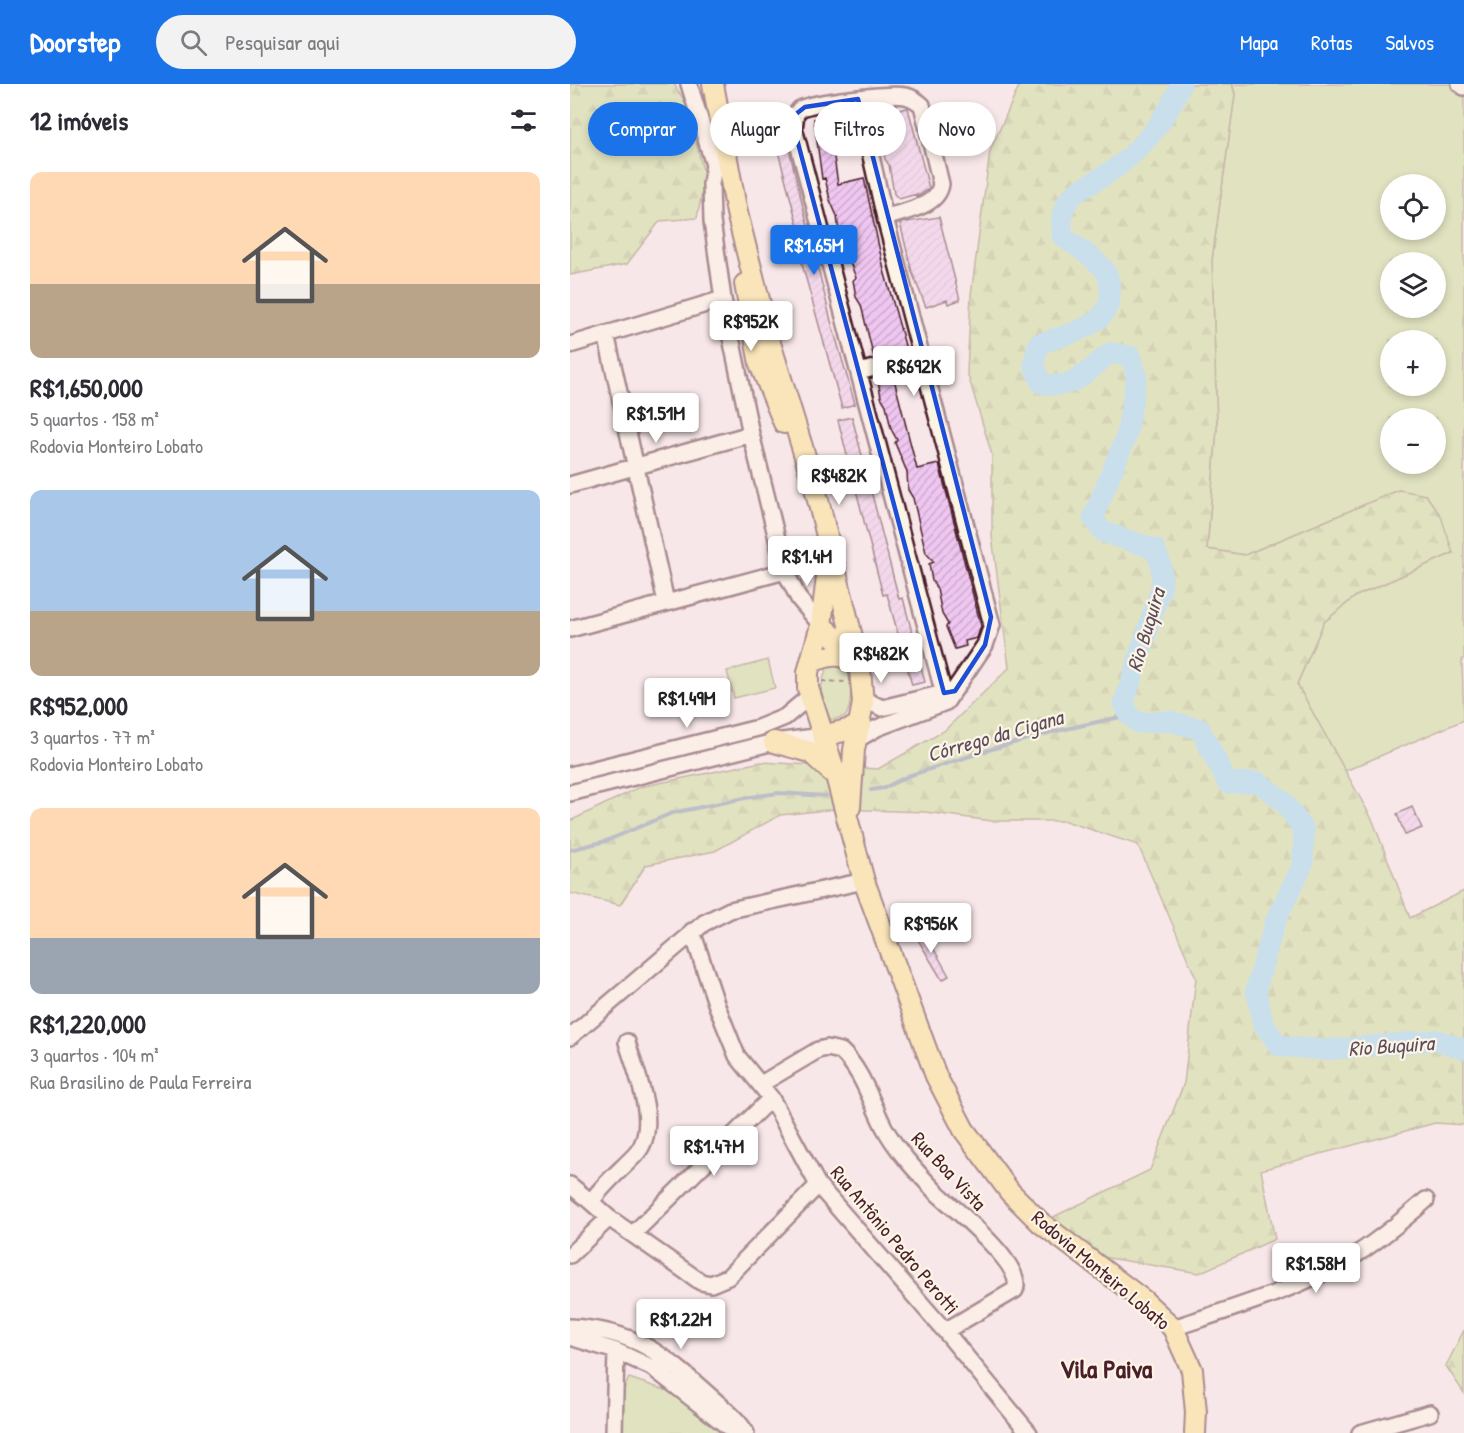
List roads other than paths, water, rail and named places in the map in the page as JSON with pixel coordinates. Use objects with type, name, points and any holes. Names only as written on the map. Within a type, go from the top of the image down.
[{"type":"main road","name":"Rodovia Monteiro Lobato","points":[[713,84],[721,163],[809,470],[861,677],[859,732],[849,822]]},
{"type":"main road","name":"Rodovia Monteiro Lobato","points":[[830,553],[821,625],[809,679],[864,881],[936,1076],[964,1130],[1010,1192],[1041,1223],[1143,1300],[1173,1328],[1192,1370],[1196,1412],[1195,1433]]},
{"type":"main road","points":[[821,625],[861,677]]},
{"type":"main road","points":[[809,679],[828,656],[840,655],[853,661],[861,677]]},
{"type":"main road","points":[[823,736],[851,729],[859,732]]},
{"type":"main road","points":[[774,742],[819,756],[836,776]]},
{"type":"street","points":[[689,84],[721,163],[711,204],[723,299],[751,434],[785,571],[799,599],[821,625]]},
{"type":"street","points":[[1460,84],[1464,87]]},
{"type":"street","points":[[885,218],[933,200],[938,195],[941,184],[922,105],[915,98],[903,95],[805,107],[796,114],[794,128],[948,695]]},
{"type":"street","points":[[858,99],[920,356],[991,617],[991,633],[986,645],[948,695],[877,728],[859,732]]},
{"type":"street","points":[[570,345],[723,299]]},
{"type":"street","points":[[606,334],[666,602]]},
{"type":"street","points":[[859,372],[920,356]]},
{"type":"street","points":[[570,485],[751,434]]},
{"type":"street","points":[[570,629],[785,571]]},
{"type":"street","points":[[861,677],[882,708],[948,695]]},
{"type":"street","points":[[570,775],[758,728],[785,717],[809,679]]},
{"type":"street","points":[[570,794],[774,742],[823,736]]},
{"type":"street","points":[[572,1031],[692,931],[730,910],[864,881]]},
{"type":"street","name":"Rua Antônio Pedro Perotti","points":[[692,931],[730,1042],[742,1063],[771,1098],[818,1185],[945,1330],[1028,1433]]},
{"type":"street","points":[[591,1202],[604,1185],[637,1153],[648,1130],[627,1042]]},
{"type":"street","name":"Rua Boa Vista","points":[[761,1084],[818,1050],[827,1048],[842,1051],[862,1081],[901,1153],[998,1251],[1015,1274],[1017,1285],[1015,1290],[945,1330]]},
{"type":"street","points":[[634,1233],[771,1098]]},
{"type":"street","points":[[570,1185],[609,1218],[634,1233],[701,1282],[711,1284],[728,1276],[818,1185]]},
{"type":"street","points":[[1173,1328],[1250,1303],[1325,1271],[1370,1245],[1426,1200]]},
{"type":"street","points":[[570,1255],[609,1218]]},
{"type":"street","points":[[572,1335],[615,1333],[647,1345],[689,1377],[736,1419],[746,1433]]},
{"type":"street","points":[[572,1335],[653,1368],[736,1433]]},
{"type":"street","points":[[614,1433],[616,1351]]},
{"type":"street","points":[[1360,1433],[1430,1413]]},
{"type":"waterway","name":"Rio Buquira","points":[[1181,84],[1161,122],[1142,144],[1121,164],[1076,193],[1065,205],[1062,236],[1089,255],[1107,274],[1110,288],[1108,306],[1094,323],[1038,344],[1034,365],[1041,383],[1062,385],[1079,378],[1110,353],[1130,356],[1137,375],[1126,437],[1093,518],[1103,532],[1155,549],[1161,565],[1162,585],[1124,703],[1129,715],[1138,723],[1168,721],[1200,729],[1228,783],[1258,782],[1283,801],[1304,830],[1303,864],[1275,922],[1256,989],[1263,1023],[1279,1046],[1326,1050],[1437,1040],[1464,1049]]},
{"type":"waterway","name":"Córrego da Cigana","points":[[871,790],[884,788],[908,776],[995,748],[1052,732],[1129,715]]},
{"type":"waterway","name":"Córrego da Cigana","points":[[570,850],[606,841],[672,813],[778,793],[826,796]]},
{"type":"district","name":"Vila Paiva","points":[[1106,1369]]}]
